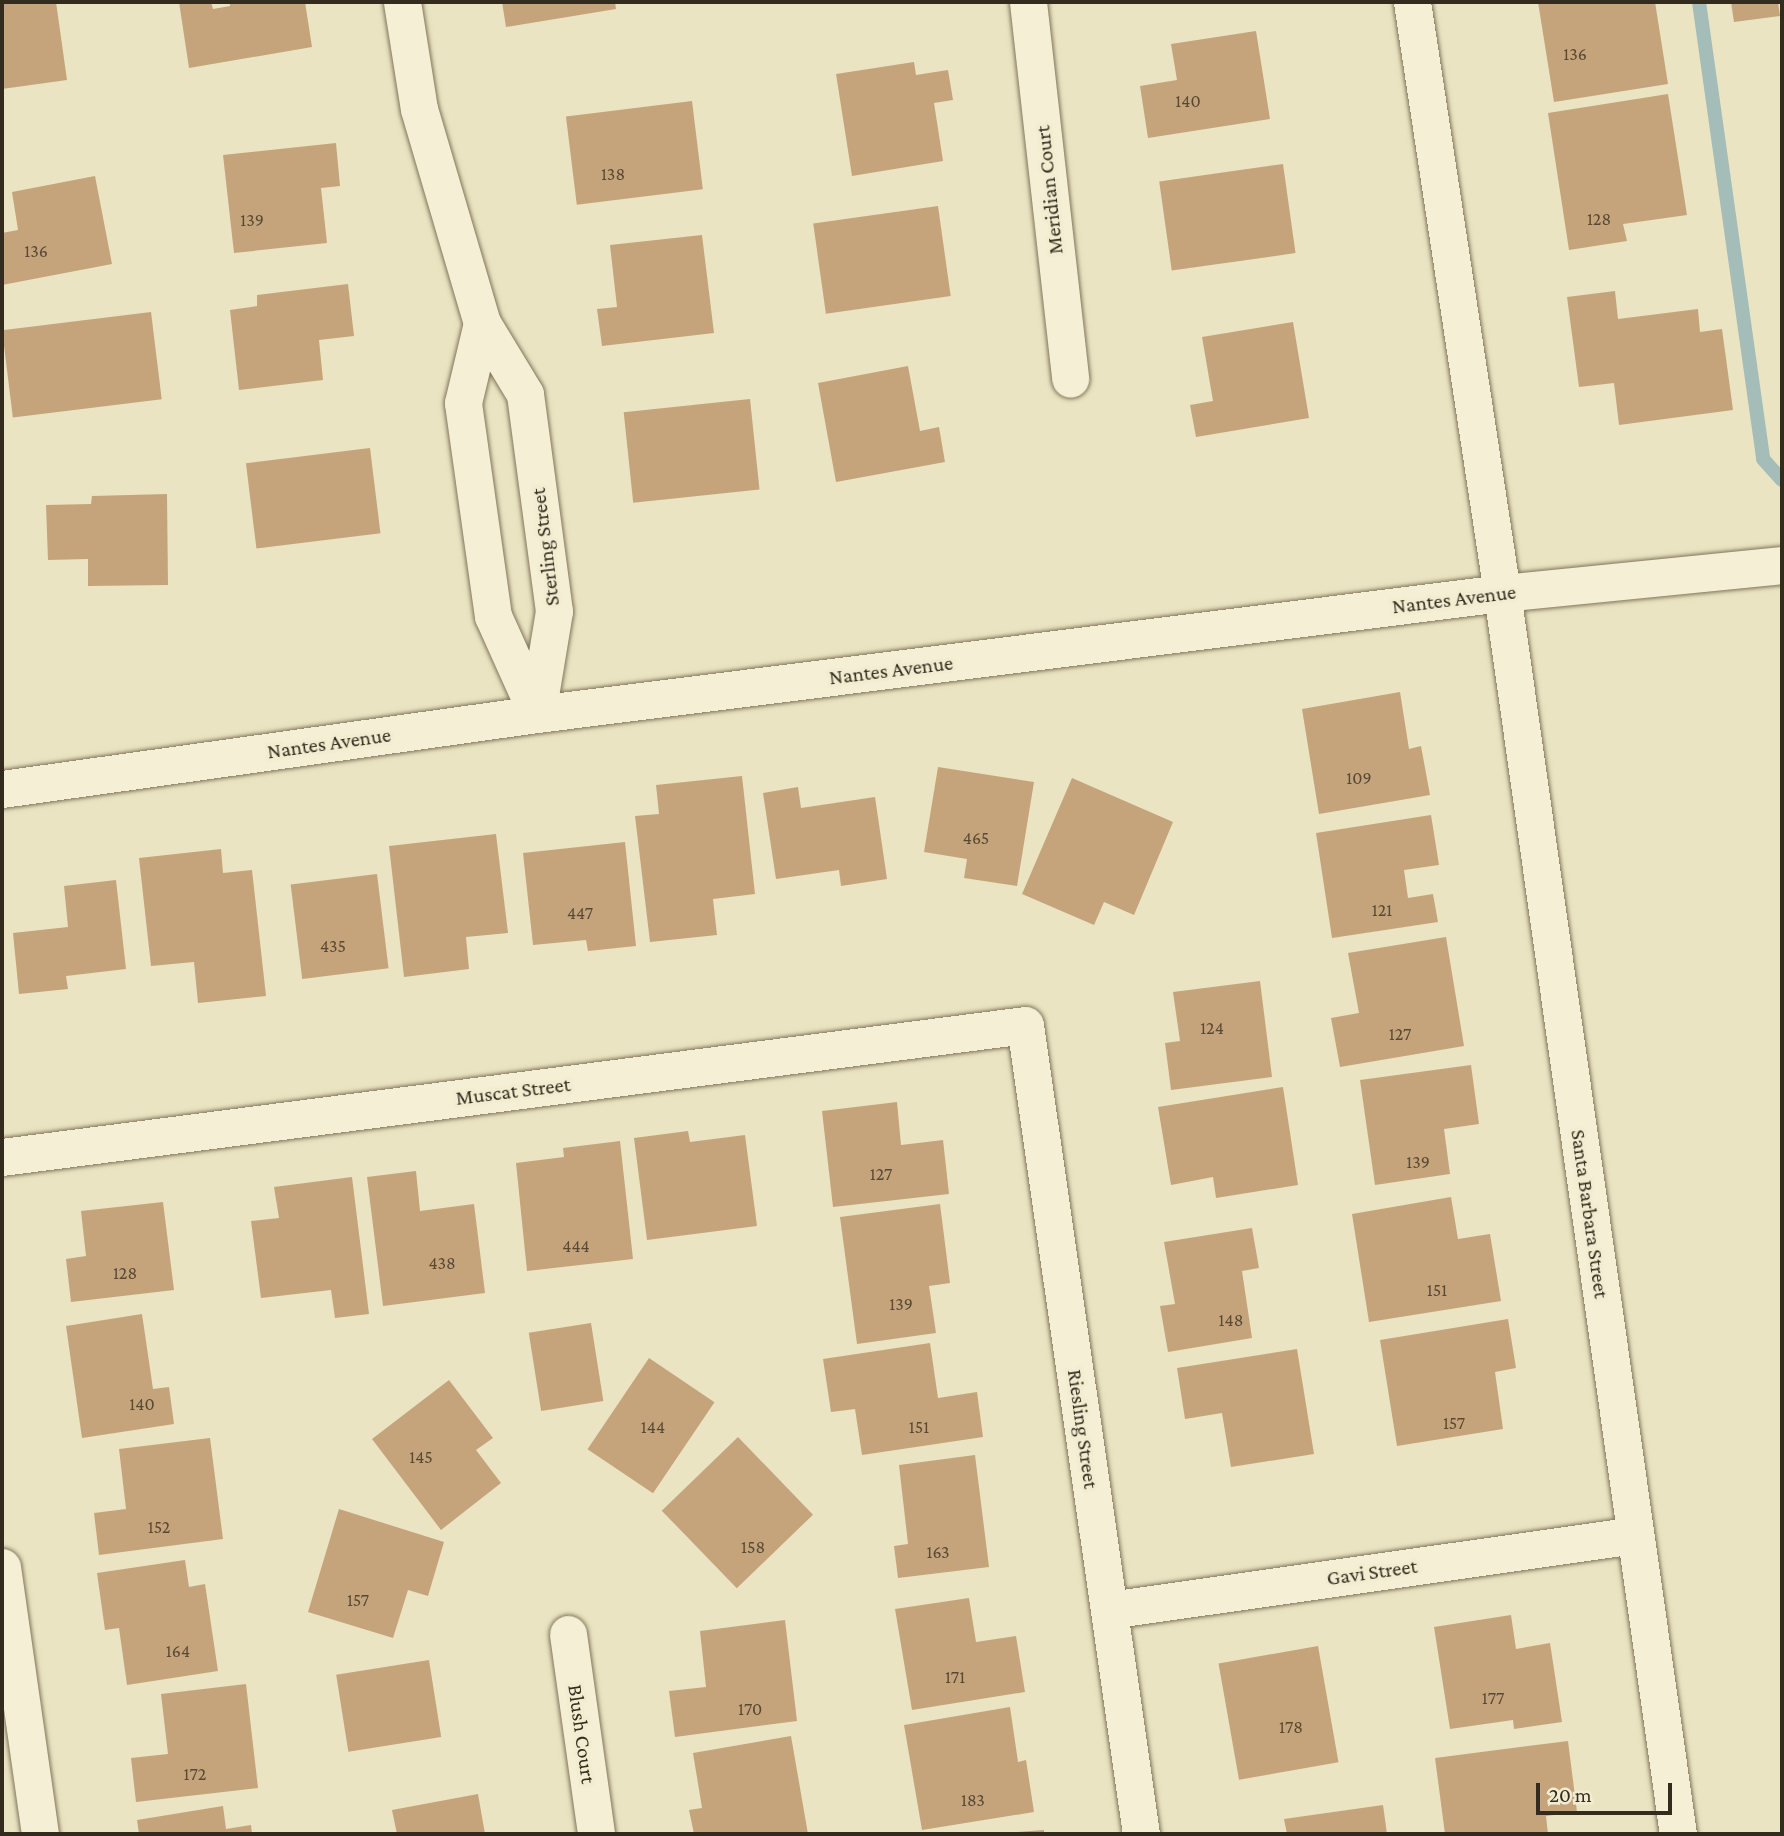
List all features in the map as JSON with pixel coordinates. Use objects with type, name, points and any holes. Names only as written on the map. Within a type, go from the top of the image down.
[{"type":"street","name":"Sterling Street","points":[[402,2],[419,109],[482,323],[525,394],[554,611],[537,714]]},
{"type":"street","name":"Meridian Court","points":[[1028,2],[1070,379]]},
{"type":"street","name":"Santa Barbara Street","points":[[1412,2],[1502,593],[1678,1834]]},
{"type":"street","name":"Sterling Street","points":[[482,323],[463,403],[493,616],[537,714]]},
{"type":"street","name":"Nantes Avenue","points":[[2,789],[537,714],[1502,593],[1782,565]]},
{"type":"street","name":"Muscat Street","points":[[2,1157],[1025,1025]]},
{"type":"street","name":"Riesling Street","points":[[1025,1025],[1142,1834]]},
{"type":"street","name":"Gavi Street","points":[[1109,1610],[1635,1535]]},
{"type":"street","points":[[2,1567],[40,1834]]},
{"type":"street","name":"Blush Court","points":[[568,1634],[596,1834]]},
{"type":"building","points":[[2,2],[56,2],[67,80],[2,89]]},
{"type":"building","points":[[179,2],[211,2],[213,9],[230,6],[230,2],[305,2],[312,47],[189,68]]},
{"type":"building","points":[[502,2],[615,2],[616,9],[506,27]]},
{"type":"building","points":[[1538,2],[1655,2],[1668,84],[1554,102]]},
{"type":"building","points":[[1731,2],[1778,2],[1780,16],[1734,22]]},
{"type":"building","points":[[1256,31],[1270,119],[1148,138],[1140,86],[1177,80],[1171,44]]},
{"type":"building","points":[[914,62],[916,75],[948,70],[953,100],[934,103],[943,161],[852,176],[836,74]]},
{"type":"building","points":[[1668,94],[1687,215],[1623,224],[1627,241],[1569,250],[1548,113]]},
{"type":"building","points":[[692,101],[703,189],[577,205],[566,116]]},
{"type":"building","points":[[336,143],[340,186],[321,188],[327,243],[234,253],[223,155]]},
{"type":"building","points":[[1283,164],[1296,253],[1172,271],[1159,181]]},
{"type":"building","points":[[95,176],[112,264],[2,285],[2,233],[18,230],[12,192]]},
{"type":"building","points":[[938,206],[951,296],[826,314],[813,224]]},
{"type":"building","points":[[702,235],[714,333],[602,346],[597,309],[617,307],[610,245]]},
{"type":"building","points":[[348,284],[354,336],[319,340],[323,380],[239,390],[230,310],[257,306],[257,295]]},
{"type":"building","points":[[1615,291],[1618,319],[1698,309],[1700,332],[1722,329],[1733,410],[1619,425],[1614,383],[1579,387],[1567,297]]},
{"type":"building","points":[[151,312],[162,399],[13,418],[2,330]]},
{"type":"building","points":[[1293,322],[1309,418],[1196,437],[1190,405],[1213,401],[1202,337]]},
{"type":"building","points":[[908,366],[920,431],[939,427],[945,462],[836,482],[818,383]]},
{"type":"building","points":[[750,399],[760,490],[633,503],[624,412]]},
{"type":"building","points":[[370,448],[380,533],[256,549],[246,463]]},
{"type":"building","points":[[167,494],[168,585],[88,586],[88,559],[48,560],[46,505],[91,504],[92,496]]},
{"type":"building","points":[[1400,692],[1409,749],[1421,746],[1430,795],[1319,814],[1302,709]]},
{"type":"building","points":[[938,767],[1034,782],[1017,886],[964,878],[967,859],[924,852]]},
{"type":"building","points":[[742,776],[755,894],[713,899],[717,935],[650,942],[635,816],[659,814],[656,785]]},
{"type":"building","points":[[1072,778],[1173,822],[1134,915],[1104,902],[1094,925],[1022,894]]},
{"type":"building","points":[[798,787],[801,808],[875,797],[887,879],[841,886],[839,870],[776,879],[763,793]]},
{"type":"building","points":[[1431,815],[1439,865],[1404,870],[1408,898],[1433,894],[1438,922],[1332,938],[1316,833]]},
{"type":"building","points":[[496,834],[508,933],[466,937],[469,969],[404,977],[389,846]]},
{"type":"building","points":[[625,842],[636,946],[588,951],[586,940],[533,945],[523,853]]},
{"type":"building","points":[[221,849],[223,873],[252,870],[266,996],[198,1003],[194,962],[151,966],[139,858]]},
{"type":"building","points":[[377,874],[389,968],[302,979],[291,885]]},
{"type":"building","points":[[116,880],[126,969],[66,976],[68,989],[19,994],[13,933],[68,927],[64,886]]},
{"type":"building","points":[[1446,937],[1464,1046],[1340,1067],[1331,1018],[1359,1013],[1348,953]]},
{"type":"building","points":[[1260,981],[1272,1077],[1171,1090],[1165,1043],[1180,1041],[1173,992]]},
{"type":"building","points":[[1471,1065],[1479,1124],[1444,1129],[1450,1174],[1375,1185],[1360,1080]]},
{"type":"building","points":[[1283,1087],[1298,1185],[1216,1198],[1213,1177],[1171,1185],[1158,1107]]},
{"type":"building","points":[[897,1102],[901,1145],[943,1140],[949,1194],[833,1207],[822,1111]]},
{"type":"building","points":[[688,1131],[690,1142],[745,1135],[757,1226],[647,1240],[634,1138]]},
{"type":"building","points":[[620,1141],[633,1259],[527,1271],[516,1163],[564,1157],[563,1148]]},
{"type":"building","points":[[416,1171],[420,1211],[474,1204],[485,1293],[383,1306],[367,1177]]},
{"type":"building","points":[[352,1177],[369,1314],[335,1318],[331,1290],[261,1298],[251,1221],[279,1218],[274,1187]]},
{"type":"building","points":[[1451,1197],[1458,1239],[1490,1234],[1501,1301],[1369,1322],[1352,1214]]},
{"type":"building","points":[[163,1202],[174,1290],[71,1302],[66,1259],[86,1256],[81,1211]]},
{"type":"building","points":[[940,1204],[950,1283],[929,1286],[936,1333],[857,1344],[840,1217]]},
{"type":"building","points":[[1252,1228],[1259,1268],[1242,1271],[1252,1338],[1168,1352],[1160,1306],[1175,1304],[1164,1242]]},
{"type":"building","points":[[142,1314],[153,1389],[169,1387],[174,1424],[82,1438],[66,1326]]},
{"type":"building","points":[[1508,1319],[1516,1368],[1495,1372],[1503,1429],[1397,1446],[1380,1340]]},
{"type":"building","points":[[591,1323],[603,1401],[541,1411],[529,1333]]},
{"type":"building","points":[[930,1343],[938,1398],[977,1392],[983,1437],[862,1455],[855,1409],[831,1412],[823,1359]]},
{"type":"building","points":[[1297,1349],[1314,1454],[1231,1467],[1222,1413],[1185,1419],[1177,1368]]},
{"type":"building","points":[[649,1358],[714,1402],[653,1493],[587,1449]]},
{"type":"building","points":[[449,1380],[493,1438],[476,1450],[501,1483],[441,1530],[372,1439]]},
{"type":"building","points":[[738,1437],[813,1515],[737,1588],[662,1511]]},
{"type":"building","points":[[210,1438],[223,1539],[99,1555],[94,1513],[126,1509],[119,1449]]},
{"type":"building","points":[[975,1455],[989,1567],[898,1578],[894,1546],[908,1544],[899,1465]]},
{"type":"building","points":[[339,1509],[444,1542],[428,1596],[408,1590],[393,1638],[308,1612]]},
{"type":"building","points":[[185,1560],[189,1587],[205,1584],[218,1671],[127,1685],[119,1628],[105,1630],[97,1573]]},
{"type":"building","points":[[969,1598],[976,1642],[1016,1636],[1025,1692],[912,1710],[895,1609]]},
{"type":"building","points":[[1511,1615],[1516,1649],[1550,1643],[1562,1722],[1514,1729],[1513,1720],[1450,1729],[1434,1627]]},
{"type":"building","points":[[785,1620],[797,1721],[675,1737],[669,1691],[706,1687],[700,1631]]},
{"type":"building","points":[[1318,1646],[1338,1762],[1239,1780],[1219,1664]]},
{"type":"building","points":[[429,1660],[441,1737],[348,1752],[336,1675]]},
{"type":"building","points":[[246,1684],[258,1788],[136,1802],[131,1758],[168,1754],[161,1694]]},
{"type":"building","points":[[1010,1707],[1018,1762],[1026,1760],[1034,1812],[922,1830],[904,1725]]},
{"type":"building","points":[[791,1736],[808,1834],[694,1834],[689,1810],[702,1808],[693,1753]]},
{"type":"building","points":[[1568,1741],[1577,1812],[1546,1816],[1548,1834],[1445,1834],[1435,1758]]},
{"type":"building","points":[[478,1794],[485,1834],[397,1834],[392,1810]]},
{"type":"building","points":[[1383,1805],[1387,1834],[1287,1834],[1284,1819]]},
{"type":"building","points":[[223,1806],[226,1829],[251,1825],[252,1834],[139,1834],[137,1820]]},
{"type":"building","points":[[1044,1830],[1044,1834],[1017,1834],[1017,1832]]},
{"type":"waterway","points":[[1699,2],[1763,459],[1782,480]]}]
